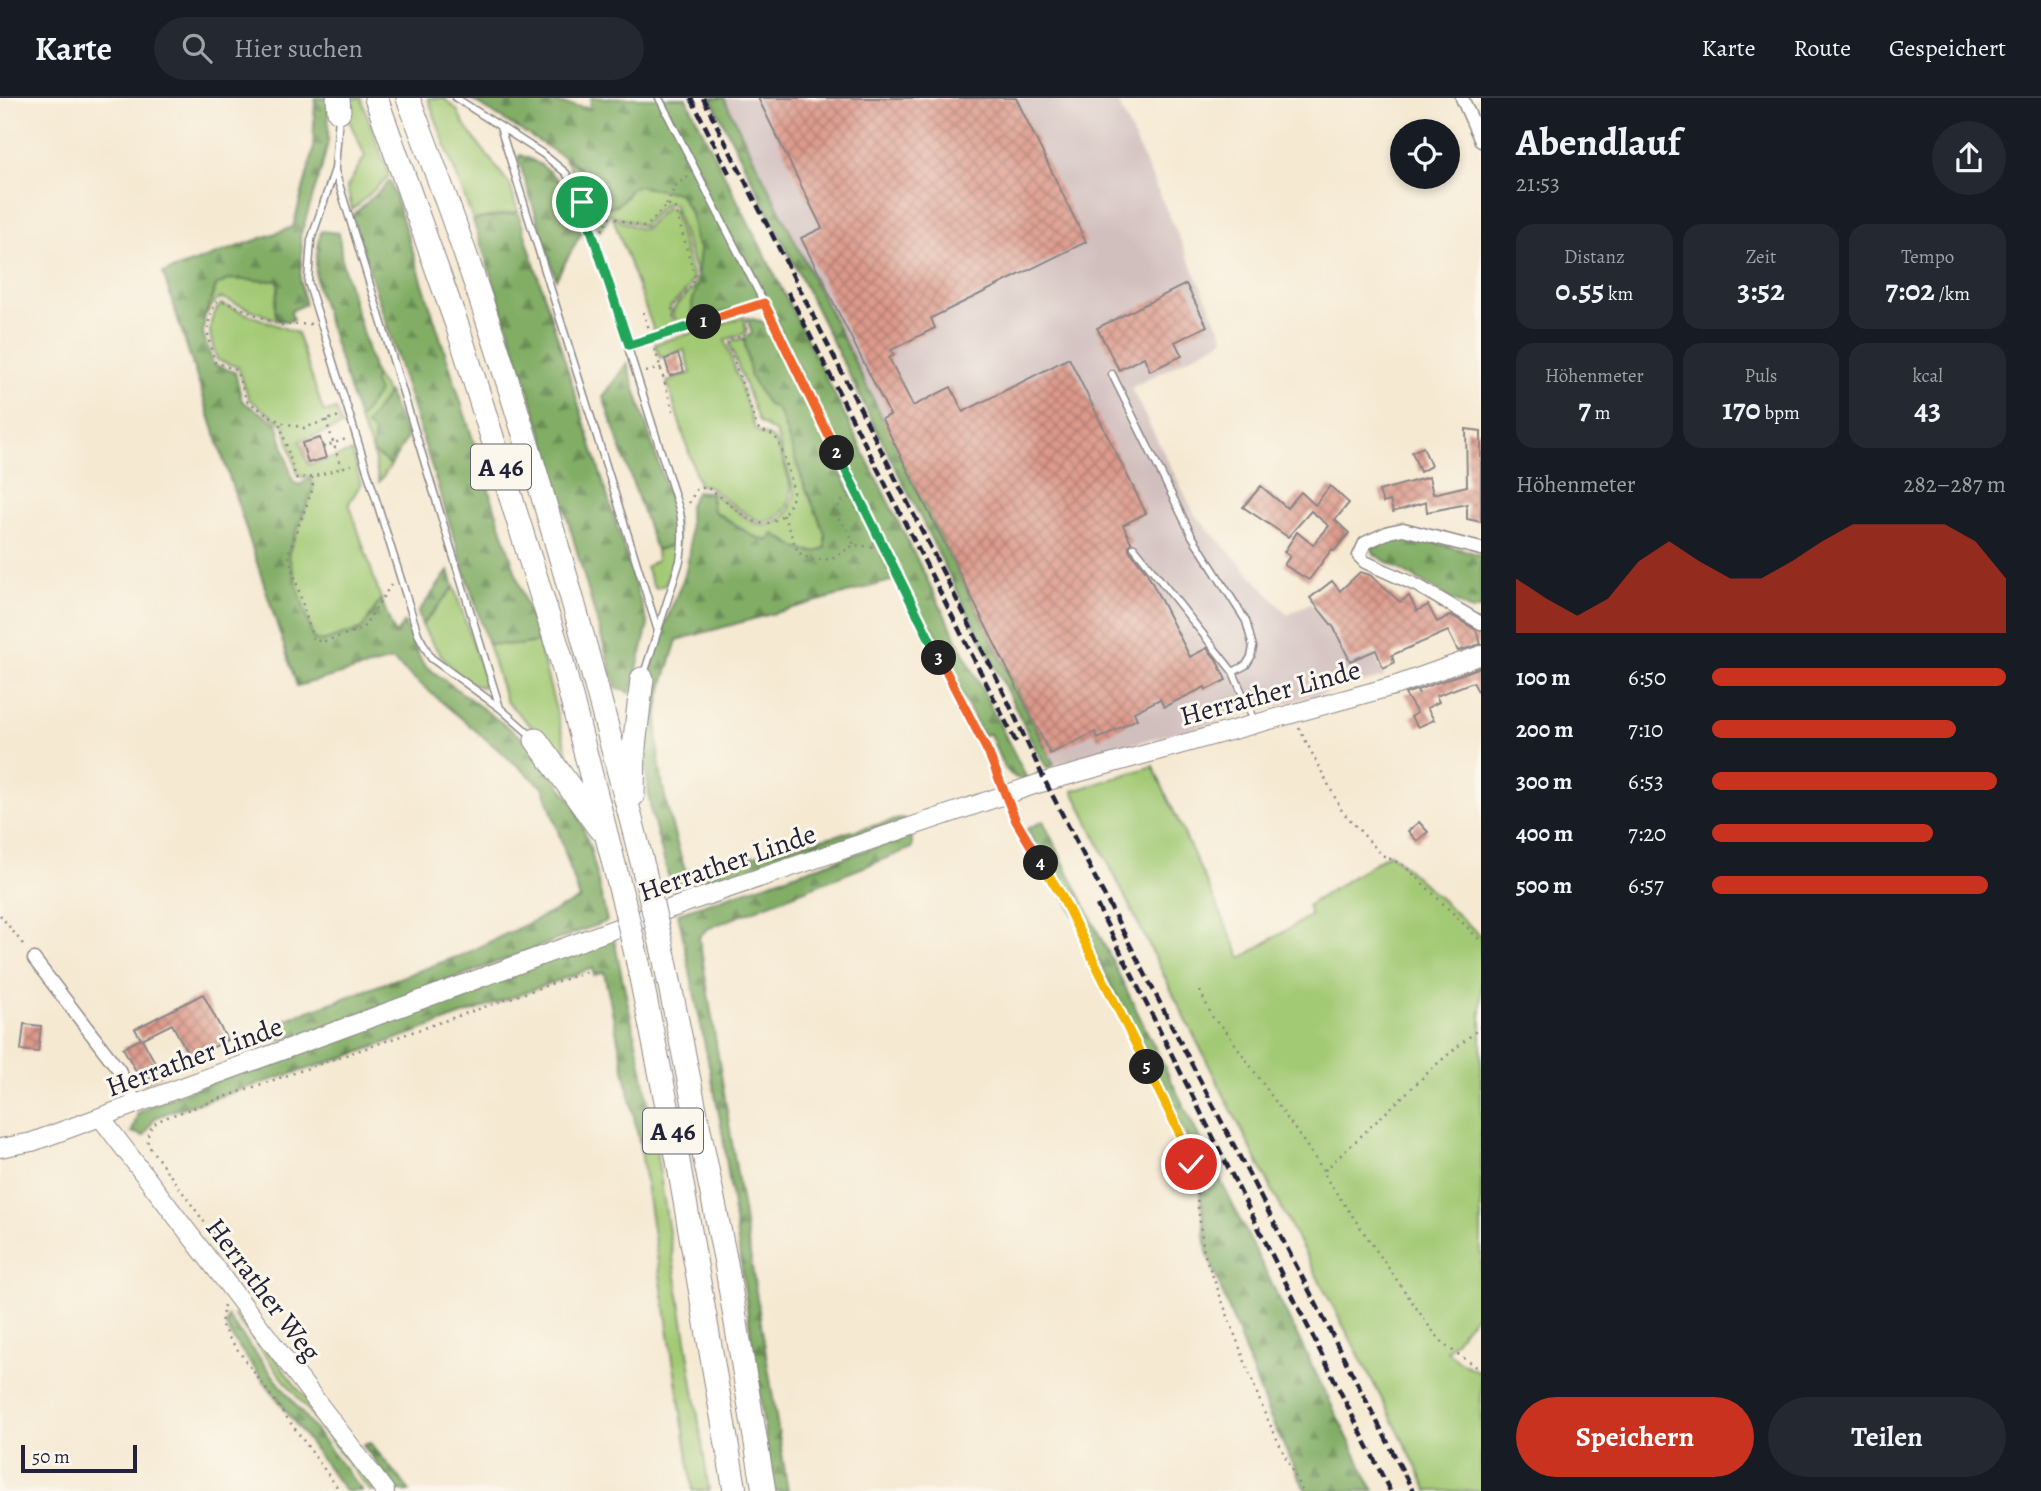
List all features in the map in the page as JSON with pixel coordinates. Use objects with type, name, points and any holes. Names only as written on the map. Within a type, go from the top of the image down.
[{"type":"highway","name":"A 46","points":[[376,98],[458,328],[553,632],[608,841],[638,963],[677,1154],[735,1491]]},
{"type":"highway","name":"A 46","points":[[408,98],[488,321],[586,646],[644,870],[726,1263],[764,1491]]},
{"type":"highway","points":[[632,826],[634,747],[642,679]]},
{"type":"highway","points":[[536,740],[608,841]]},
{"type":"street","points":[[1462,98],[1481,141]]},
{"type":"street","points":[[1481,550],[1403,529],[1365,543],[1359,556],[1365,562],[1418,586],[1481,623]]},
{"type":"street","name":"Herrather Linde","points":[[0,1148],[32,1142],[101,1118],[691,901],[1045,782],[1397,685],[1481,655]]},
{"type":"street","points":[[34,960],[119,1070],[137,1105]]},
{"type":"street","name":"Herrather Weg","points":[[101,1118],[385,1491]]},
{"type":"lane","points":[[456,98],[542,154],[566,173],[582,202],[629,345],[680,512],[683,544],[642,679]]},
{"type":"lane","points":[[659,98],[989,754],[1006,795]]},
{"type":"lane","points":[[339,104],[335,169],[311,240],[308,282],[321,324],[418,634],[431,658],[500,708],[536,740]]},
{"type":"lane","points":[[500,127],[657,629]]},
{"type":"lane","points":[[335,169],[500,708]]},
{"type":"lane","points":[[629,345],[764,303]]},
{"type":"lane","points":[[1112,374],[1192,536],[1247,621],[1253,647],[1251,657],[1246,665],[1233,672]]},
{"type":"lane","points":[[1134,547],[1233,672],[1254,723]]},
{"type":"path","points":[[594,239],[610,217],[643,227],[650,223],[666,205],[670,193],[680,182],[698,176]]},
{"type":"path","points":[[666,205],[672,205],[674,208],[695,272],[692,286],[671,310],[677,330]]},
{"type":"path","points":[[321,324],[280,325],[226,302],[216,302],[209,316],[206,334],[215,362],[236,370],[247,401],[280,422],[304,428],[349,412]]},
{"type":"path","points":[[680,512],[685,510],[696,490],[706,487],[758,522],[771,523],[783,514],[792,500],[792,487],[775,437],[757,427],[727,341],[747,334],[744,310]]},
{"type":"path","points":[[643,312],[673,411]]},
{"type":"path","points":[[638,375],[667,366]]},
{"type":"path","points":[[326,420],[341,468]]},
{"type":"path","points":[[280,422],[296,478],[312,477],[364,461]]},
{"type":"path","points":[[323,447],[356,436]]},
{"type":"path","points":[[312,477],[313,488],[288,554],[313,639],[322,642],[362,629],[399,573]]},
{"type":"path","points":[[854,545],[849,532],[836,514],[839,503],[857,493]]},
{"type":"path","points":[[783,514],[798,552],[806,558],[819,561],[832,559],[854,545],[884,547]]},
{"type":"path","points":[[1291,713],[1342,811],[1382,855],[1405,866],[1481,941]]},
{"type":"path","points":[[1006,795],[1016,821],[1061,895],[1178,1130],[1194,1175],[1204,1252],[1264,1412],[1302,1491]]},
{"type":"path","points":[[0,915],[34,960]]},
{"type":"path","points":[[170,1116],[591,970]]},
{"type":"path","points":[[1200,991],[1214,1020],[1224,1028],[1431,1329],[1446,1346],[1481,1370]]},
{"type":"path","points":[[1324,1171],[1437,1064],[1481,1027]]},
{"type":"shaded area","points":[[724,98],[1116,98],[1225,339],[1131,388],[1195,515],[1288,615],[1310,603],[1332,628],[1350,662],[1374,653],[1384,677],[1054,765]]},
{"type":"green space","points":[[315,98],[329,98],[328,142],[300,237],[300,280],[305,304],[291,311],[293,321],[279,321],[275,310],[278,281],[229,279],[216,286],[205,316],[203,333],[213,364],[235,372],[242,401],[277,423],[293,481],[299,485],[311,478],[313,488],[288,554],[313,639],[322,642],[362,629],[381,599],[395,635],[404,623],[423,664],[529,743],[576,807],[591,851],[607,921],[315,1031],[277,1041],[276,1023],[462,955],[580,899],[544,788],[392,660],[297,686],[163,273],[293,227],[313,152]]},
{"type":"green space","points":[[348,98],[361,98],[389,176],[352,210],[347,187],[365,156],[348,118]]},
{"type":"green space","points":[[428,98],[444,98],[457,110],[465,126],[510,185],[518,212],[473,220]]},
{"type":"green space","points":[[469,98],[553,98],[561,104],[590,108],[591,98],[686,98],[1027,779],[1019,779],[1007,771],[990,734],[983,735],[919,614],[765,299],[695,322],[692,306],[700,281],[697,276],[700,250],[695,240],[691,213],[679,193],[637,186],[630,189],[617,204],[606,207],[578,166]]},
{"type":"green space","points":[[711,98],[724,98],[1054,765],[1047,768],[1035,747]]},
{"type":"green space","points":[[520,155],[553,174],[568,194],[584,228],[556,279],[518,158]]},
{"type":"green space","points":[[564,158],[587,178],[603,205],[626,198],[630,189],[637,186],[679,193],[693,222],[701,253],[700,281],[692,306],[695,322],[678,328],[673,311],[694,288],[697,276],[674,205],[668,203],[662,206],[643,226],[610,214],[600,231],[580,182]]},
{"type":"green space","points":[[390,181],[538,642],[519,645],[488,644],[352,216]]},
{"type":"green space","points":[[666,207],[673,209],[693,278],[689,288],[670,307],[674,329],[654,331],[613,218],[640,229],[646,228]]},
{"type":"green space","points":[[518,212],[648,625],[631,693],[616,688],[550,457],[473,220]]},
{"type":"green space","points":[[321,231],[339,233],[342,262],[375,375],[374,383],[378,392],[359,420],[317,287],[316,259]]},
{"type":"green space","points":[[229,279],[278,281],[275,310],[279,321],[222,298],[216,300],[205,316],[216,286]]},
{"type":"green space","points":[[221,304],[297,333],[324,413],[336,409],[342,426],[300,441],[308,465],[352,452],[361,484],[349,503],[381,599],[362,629],[322,642],[313,639],[288,554],[313,488],[311,478],[298,476],[284,425],[249,399],[238,367],[217,360],[210,324]]},
{"type":"green space","points":[[744,317],[746,333],[725,340],[755,429],[771,437],[776,443],[791,490],[785,509],[777,517],[767,521],[750,516],[708,486],[699,485],[667,382],[691,373],[684,350],[660,358],[655,344]]},
{"type":"green space","points":[[747,318],[761,321],[770,328],[894,580],[677,640],[661,692],[657,736],[662,782],[685,870],[696,871],[904,818],[906,821],[674,897],[651,812],[644,753],[648,680],[662,631],[685,575],[690,551],[689,505],[697,491],[710,492],[713,511],[753,536],[768,541],[774,534],[805,551],[825,548],[825,533],[803,482],[781,416],[776,408],[768,405],[751,378],[744,338],[752,334]]},
{"type":"green space","points":[[744,338],[751,378],[768,405],[776,408],[781,416],[803,482],[825,533],[825,548],[818,552],[797,549],[786,540],[768,541],[753,536],[713,510],[710,492],[753,522],[768,524],[785,514],[795,494],[776,433],[759,422],[730,345],[732,341]]},
{"type":"green space","points":[[627,363],[676,520],[677,544],[656,550],[603,397]]},
{"type":"green space","points":[[375,375],[388,393],[366,425],[374,432],[374,452],[391,465],[379,482],[373,452],[359,420],[378,392],[373,383]]},
{"type":"green space","points":[[388,393],[407,438],[391,465],[373,452],[374,432],[366,425]]},
{"type":"green space","points":[[1401,533],[1481,555],[1481,608],[1472,611],[1375,555],[1371,547]]},
{"type":"green space","points":[[677,544],[665,585],[656,588],[646,567],[657,560],[656,550]]},
{"type":"green space","points":[[449,570],[454,587],[422,625],[418,613]]},
{"type":"green space","points":[[454,587],[483,674],[483,687],[464,679],[455,671],[439,653],[422,625]]},
{"type":"green space","points":[[538,642],[573,774],[548,743],[506,701],[488,644],[519,645]]},
{"type":"green space","points":[[1153,766],[1241,958],[1311,915],[1307,906],[1390,853],[1481,936],[1481,1308],[1447,1351],[1458,1361],[1481,1373],[1481,1491],[1428,1491],[1230,1108],[1073,791]]},
{"type":"green space","points":[[1043,821],[1374,1491],[1306,1491],[1269,1415],[1207,1252],[1199,1183],[1185,1134],[1093,949],[1027,829]]},
{"type":"green space","points":[[912,835],[912,848],[707,929],[699,937],[788,1491],[773,1491],[722,1129],[678,913]]},
{"type":"green space","points":[[613,935],[656,1148],[641,1151],[604,972],[594,975],[593,968],[349,1056],[169,1112],[155,1118],[144,1136],[132,1132],[138,1113],[159,1102]]},
{"type":"green space","points":[[656,1148],[709,1491],[693,1491],[641,1151]]},
{"type":"green space","points":[[234,1315],[241,1315],[377,1491],[370,1491]]},
{"type":"green space","points":[[228,1317],[362,1491],[345,1491],[233,1339],[226,1326]]},
{"type":"green space","points":[[370,1443],[410,1491],[398,1491],[363,1445]]},
{"type":"building","points":[[758,98],[1016,98],[1086,242],[931,318],[935,328],[891,350],[894,355],[889,358],[913,406],[951,387],[963,412],[1069,358],[1146,513],[1123,525],[1131,542],[1129,550],[1146,571],[1190,657],[1207,648],[1216,659],[1226,680],[1164,707],[1160,699],[1134,712],[1137,719],[1098,739],[1095,732],[1050,754],[882,419],[890,415],[801,238],[822,228]]},
{"type":"building","points":[[1186,284],[1207,326],[1175,342],[1182,356],[1150,371],[1144,357],[1119,370],[1097,328]]},
{"type":"building","points":[[678,354],[684,372],[670,376],[665,359]]},
{"type":"building","points":[[1466,429],[1481,431],[1481,522],[1467,519],[1467,504],[1427,512],[1426,502],[1393,512],[1390,501],[1383,503],[1379,491],[1429,477],[1433,494],[1467,486]]},
{"type":"building","points":[[320,438],[326,458],[308,463],[302,443]]},
{"type":"building","points":[[1423,447],[1431,466],[1420,472],[1412,452]]},
{"type":"building","points":[[1261,486],[1287,508],[1301,492],[1315,505],[1330,486],[1349,503],[1335,520],[1349,533],[1334,551],[1332,549],[1309,580],[1284,565],[1290,556],[1284,552],[1297,532],[1313,545],[1329,526],[1311,511],[1288,537],[1243,507]]},
{"type":"building","points":[[1360,572],[1370,575],[1400,602],[1409,596],[1417,611],[1428,605],[1437,622],[1451,615],[1476,630],[1481,644],[1458,651],[1448,631],[1392,655],[1394,663],[1383,668],[1376,650],[1350,661],[1334,628],[1310,598],[1332,581],[1340,591]]},
{"type":"building","points":[[1481,667],[1481,697],[1473,682],[1436,696],[1439,702],[1427,708],[1434,720],[1418,727],[1411,717],[1417,713],[1405,694],[1416,690],[1419,694],[1417,690]]},
{"type":"building","points":[[1419,822],[1428,832],[1417,841],[1408,831]]},
{"type":"building","points":[[203,994],[227,1040],[191,1059],[172,1024],[142,1039],[162,1075],[144,1085],[123,1048],[141,1039],[135,1029]]},
{"type":"building","points":[[24,1024],[41,1026],[38,1052],[21,1050]]},
{"type":"railway","points":[[691,98],[729,173]]},
{"type":"railway","points":[[703,98],[1002,689],[1045,781],[1413,1491]]},
{"type":"railway","points":[[788,292],[1016,742]]},
{"type":"railway","points":[[1097,905],[1390,1491]]},
{"type":"route","points":[[582,202],[629,345],[764,303],[989,754],[1016,821],[1061,895],[1178,1130],[1191,1164]]}]
